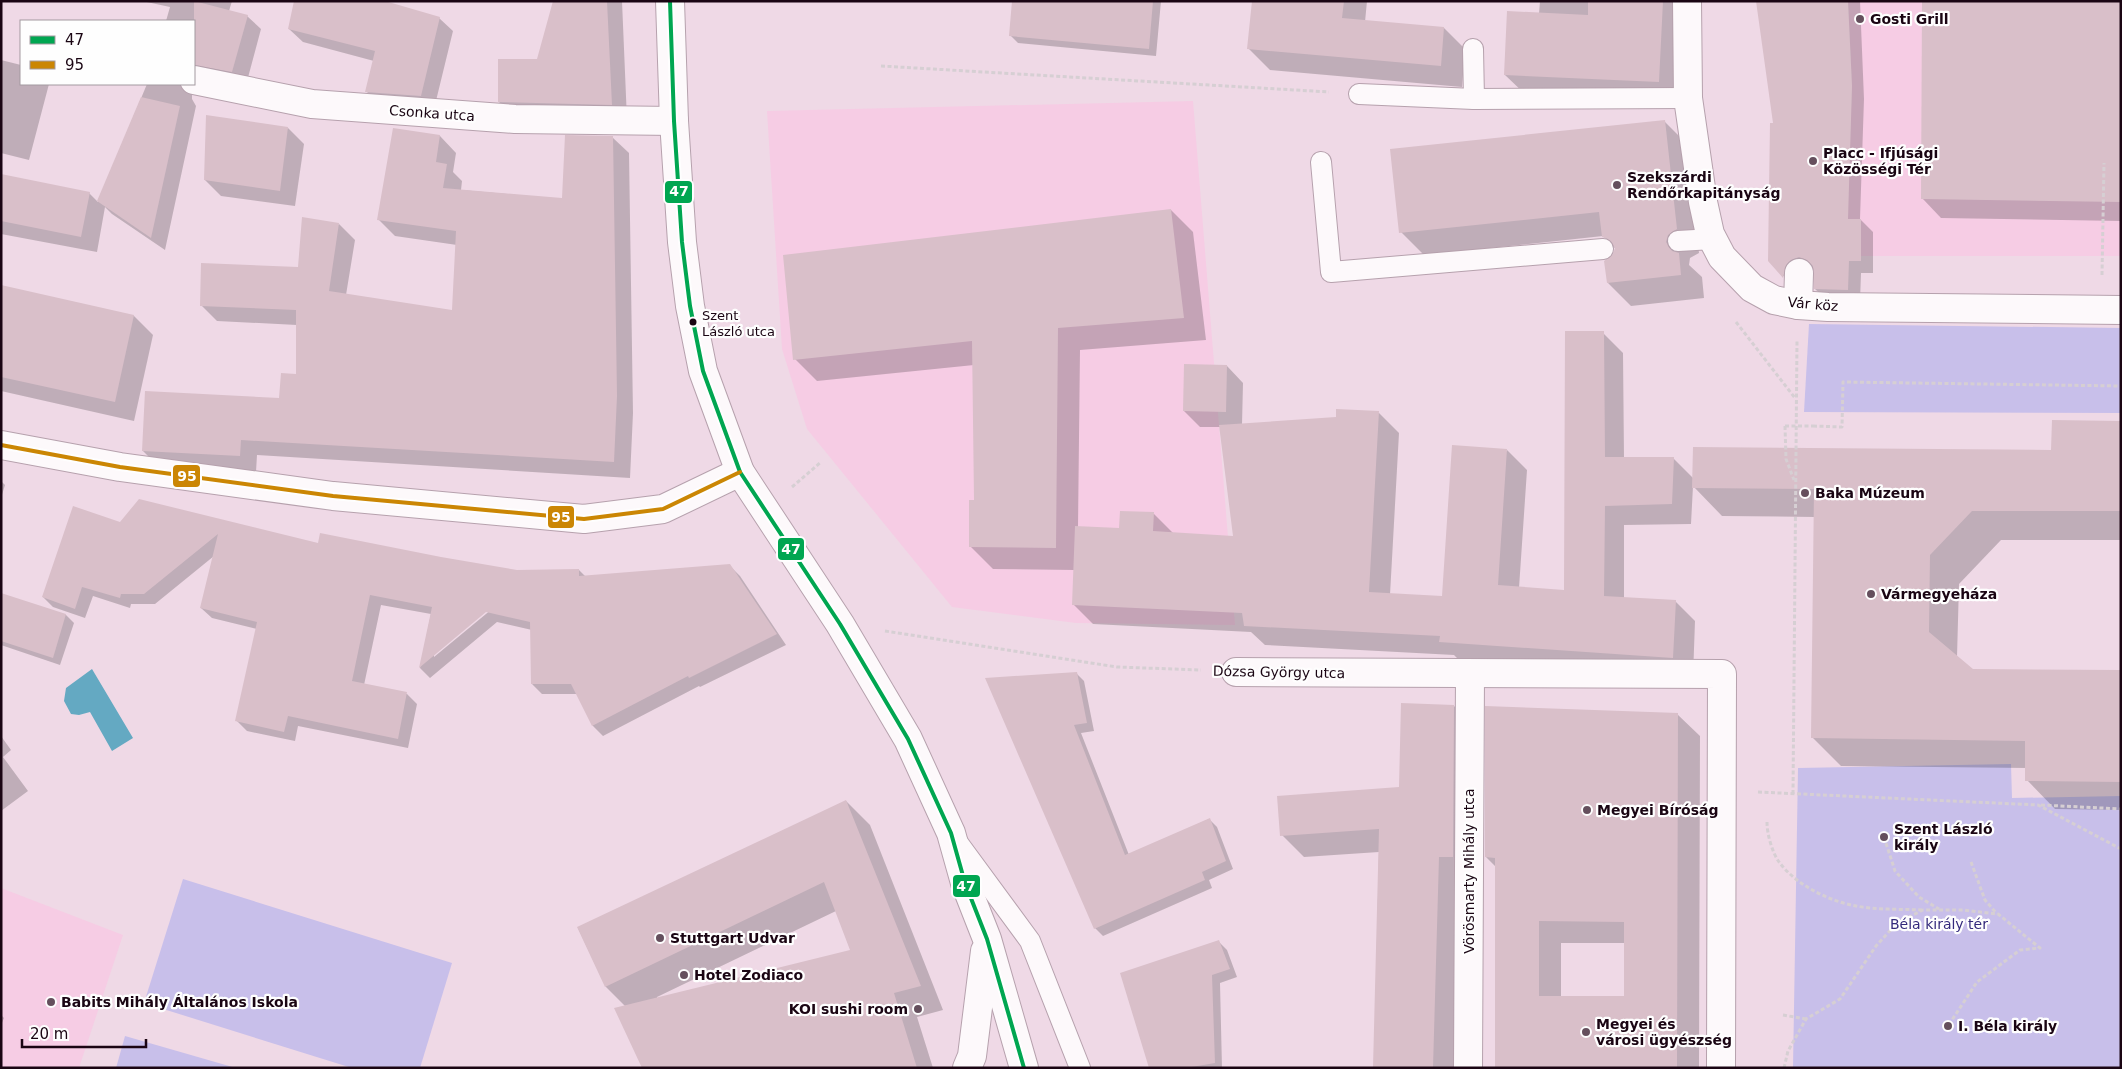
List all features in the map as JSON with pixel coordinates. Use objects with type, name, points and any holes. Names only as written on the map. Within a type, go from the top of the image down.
[{"type":"street","points":[[670,1],[674,121],[682,242],[692,315],[703,371],[740,472],[840,624],[908,739],[951,833],[965,883],[987,939],[1024,1068]]},
{"type":"street","name":"Vár köz","points":[[1687,1],[1688,98],[1703,202],[1713,238],[1722,257],[1752,288],[1774,300],[1798,305],[2121,310]]},
{"type":"street","name":"Csonka utca","points":[[195,80],[312,104],[516,118],[674,121]]},
{"type":"street","points":[[1798,305],[1799,273]]},
{"type":"street","points":[[1,445],[120,467],[333,496],[584,519],[663,509],[740,472]]},
{"type":"street","name":"Dózsa György utca","points":[[1236,672],[1722,674],[1721,791]]},
{"type":"street","name":"Vörösmarty Mihály utca","points":[[1468,1068],[1470,674]]},
{"type":"street","points":[[1721,791],[1721,1068]]},
{"type":"street","points":[[967,1068],[972,1056],[987,939]]},
{"type":"lane","points":[[1473,48],[1474,99]]},
{"type":"lane","points":[[1360,94],[1474,99],[1688,98]]},
{"type":"lane","points":[[1321,162],[1331,272],[1603,249]]},
{"type":"lane","points":[[1678,241],[1713,238]]},
{"type":"lane","points":[[951,833],[1030,941],[1080,1068]]},
{"type":"path","points":[[881,66],[1360,94]]},
{"type":"path","points":[[2102,256],[2104,163]]},
{"type":"path","points":[[1793,794],[1798,305]]},
{"type":"path","points":[[1732,316],[1796,398]]},
{"type":"path","points":[[1796,483],[1786,459],[1784,426],[1842,427],[1843,382],[2121,386]]},
{"type":"path","name":"Dózsa György utca","points":[[840,624],[1117,667],[1236,672]]},
{"type":"path","points":[[1721,791],[2121,809]]},
{"type":"path","points":[[2038,805],[2121,849]]},
{"type":"path","points":[[1767,822],[1767,832],[1779,862],[1795,878],[1822,895],[1856,906],[1963,910],[1998,914]]},
{"type":"path","points":[[1884,837],[1895,871],[1919,897],[1940,910]]},
{"type":"path","points":[[1948,1026],[1977,982],[2020,950],[2040,948],[1998,914],[1985,900],[1971,862]]},
{"type":"path","points":[[1784,1068],[1788,1051],[1806,1019],[1840,999],[1876,946],[1897,924],[1923,910]]},
{"type":"path","points":[[1783,1015],[1806,1019]]},
{"type":"shaded area","points":[[1848,1],[2121,1],[2121,256],[1846,256],[1852,86]]},
{"type":"shaded area","points":[[1193,101],[1235,625],[1076,623],[952,607],[807,429],[782,349],[767,111]]},
{"type":"shaded area","name":"Babits Mihály Általános Iskola","points":[[1,888],[123,935],[79,1068],[1,1068]]},
{"type":"green space","points":[[1809,324],[2121,328],[2121,413],[1804,412]]},
{"type":"green space","name":"Béla király tér","points":[[2011,764],[2012,798],[2121,796],[2121,1068],[1793,1068],[1798,768]]},
{"type":"green space","points":[[183,879],[452,963],[420,1068],[352,1068],[144,1003]]},
{"type":"green space","points":[[125,1036],[236,1068],[116,1068]]},
{"type":"water","points":[[92,669],[133,738],[112,751],[90,712],[79,715],[71,714],[64,701],[66,688]]},
{"type":"building","points":[[194,1],[248,15],[232,72],[195,65]]},
{"type":"building","points":[[294,1],[385,1],[440,17],[421,96],[365,92],[375,51],[288,29]]},
{"type":"building","points":[[553,1],[607,1],[612,105],[498,102],[498,59],[537,59]]},
{"type":"building","points":[[1012,1],[1153,1],[1149,49],[1009,36]]},
{"type":"building","points":[[1252,1],[1344,1],[1342,18],[1444,27],[1441,66],[1247,49]]},
{"type":"building","points":[[1588,1],[1663,1],[1659,82],[1504,75],[1507,11],[1588,15]]},
{"type":"building","name":"Placc - Ifjúsági Közösségi Tér","points":[[1756,1],[1848,1],[1852,86],[1848,219],[1861,219],[1861,261],[1849,261],[1848,290],[1814,289],[1813,266],[1807,260],[1799,257],[1791,260],[1786,265],[1783,278],[1768,261],[1770,123],[1773,123]]},
{"type":"building","points":[[1922,1],[2121,1],[2121,202],[1921,199]]},
{"type":"building","points":[[141,97],[180,106],[151,238],[97,201]]},
{"type":"building","points":[[206,115],[288,127],[280,191],[204,180]]},
{"type":"building","points":[[1665,120],[1677,229],[1668,235],[1666,242],[1672,251],[1679,253],[1681,275],[1607,283],[1604,261],[1613,254],[1615,248],[1608,239],[1602,237],[1599,212],[1399,233],[1390,149]]},
{"type":"building","points":[[393,128],[440,135],[436,162],[447,164],[443,188],[562,198],[565,135],[613,136],[617,396],[614,462],[241,440],[240,456],[142,451],[145,391],[279,398],[281,373],[296,374],[296,310],[200,306],[201,263],[298,267],[302,217],[339,223],[329,291],[452,310],[456,231],[377,220]]},
{"type":"building","points":[[1,174],[90,192],[81,237],[1,221]]},
{"type":"building","points":[[1171,209],[1184,318],[1058,328],[1056,548],[969,547],[969,500],[974,500],[972,341],[793,360],[783,255]]},
{"type":"building","points":[[1,285],[134,315],[115,402],[1,377]]},
{"type":"building","points":[[1565,331],[1604,331],[1605,457],[1674,457],[1672,504],[1605,506],[1604,596],[1676,600],[1673,658],[1439,642],[1440,636],[1244,626],[1242,613],[1072,605],[1075,526],[1119,528],[1120,511],[1154,512],[1153,531],[1233,536],[1219,425],[1336,417],[1336,409],[1379,411],[1369,592],[1442,596],[1452,445],[1507,449],[1498,585],[1564,590]]},
{"type":"building","points":[[1184,364],[1227,365],[1226,412],[1183,411]]},
{"type":"building","name":"Vármegyeháza","points":[[2052,420],[2121,421],[2121,511],[1972,511],[1930,555],[1929,632],[1973,669],[2121,670],[2121,782],[2025,781],[2025,741],[1811,738],[1814,489],[1692,488],[1693,447],[2051,450]]},
{"type":"building","points":[[139,499],[318,543],[320,533],[517,570],[579,569],[579,576],[730,564],[777,634],[689,678],[688,676],[592,726],[571,684],[531,684],[530,622],[486,612],[419,668],[432,607],[370,595],[352,681],[407,692],[398,739],[288,716],[284,732],[235,721],[257,622],[200,608],[218,534],[144,594],[121,594],[120,598],[82,587],[75,609],[42,597],[73,506],[120,522]]},
{"type":"building","points":[[1,593],[66,614],[53,658],[1,641]]},
{"type":"building","points":[[1077,672],[1087,723],[1074,725],[1125,855],[1210,818],[1226,861],[1202,872],[1205,880],[1094,929],[985,678]]},
{"type":"building","points":[[1401,703],[1454,705],[1453,857],[1439,857],[1433,1068],[1373,1068],[1379,829],[1280,836],[1277,796],[1399,787]]},
{"type":"building","name":"Megyei Bíróság","points":[[1485,706],[1678,713],[1677,1068],[1495,1068],[1495,858],[1485,857]],"holes":[[[1539,921],[1624,922],[1624,996],[1539,996]]]},
{"type":"building","name":"Stuttgart Udvar","points":[[846,800],[921,986],[894,993],[917,1068],[642,1068],[614,1008],[850,950],[824,882],[605,987],[577,927]]},
{"type":"building","points":[[1219,940],[1230,969],[1212,975],[1215,1063],[1186,1068],[1149,1068],[1120,973]]},
{"type":"transit line","name":"47","points":[[670,1],[674,121],[682,242],[690,306],[703,371],[740,472],[840,624],[908,739],[951,833],[965,883],[987,939],[1024,1068]]},
{"type":"transit line","name":"95","points":[[1,445],[120,467],[333,496],[584,519],[663,509],[740,472]]},
{"type":"place","name":"Gosti Grill","points":[[1860,19]]},
{"type":"place","name":"Placc - Ifjúsági Közösségi Tér","points":[[1813,161]]},
{"type":"place","name":"Szekszárdi Rendőrkapitányság","points":[[1617,185]]},
{"type":"place","name":"Szent László utca","points":[[693,322]]},
{"type":"place","name":"Baka Múzeum","points":[[1805,493]]},
{"type":"place","name":"Vármegyeháza","points":[[1871,594]]},
{"type":"place","name":"Megyei Bíróság","points":[[1587,810]]},
{"type":"place","name":"Szent László király","points":[[1884,837]]},
{"type":"place","name":"Stuttgart Udvar","points":[[660,938]]},
{"type":"place","name":"Hotel Zodiaco","points":[[684,975]]},
{"type":"place","name":"Babits Mihály Általános Iskola","points":[[51,1002]]},
{"type":"place","name":"KOI sushi room","points":[[918,1009]]},
{"type":"place","name":"I. Béla király","points":[[1948,1026]]},
{"type":"place","name":"Megyei és városi ügyészség","points":[[1586,1032]]}]
